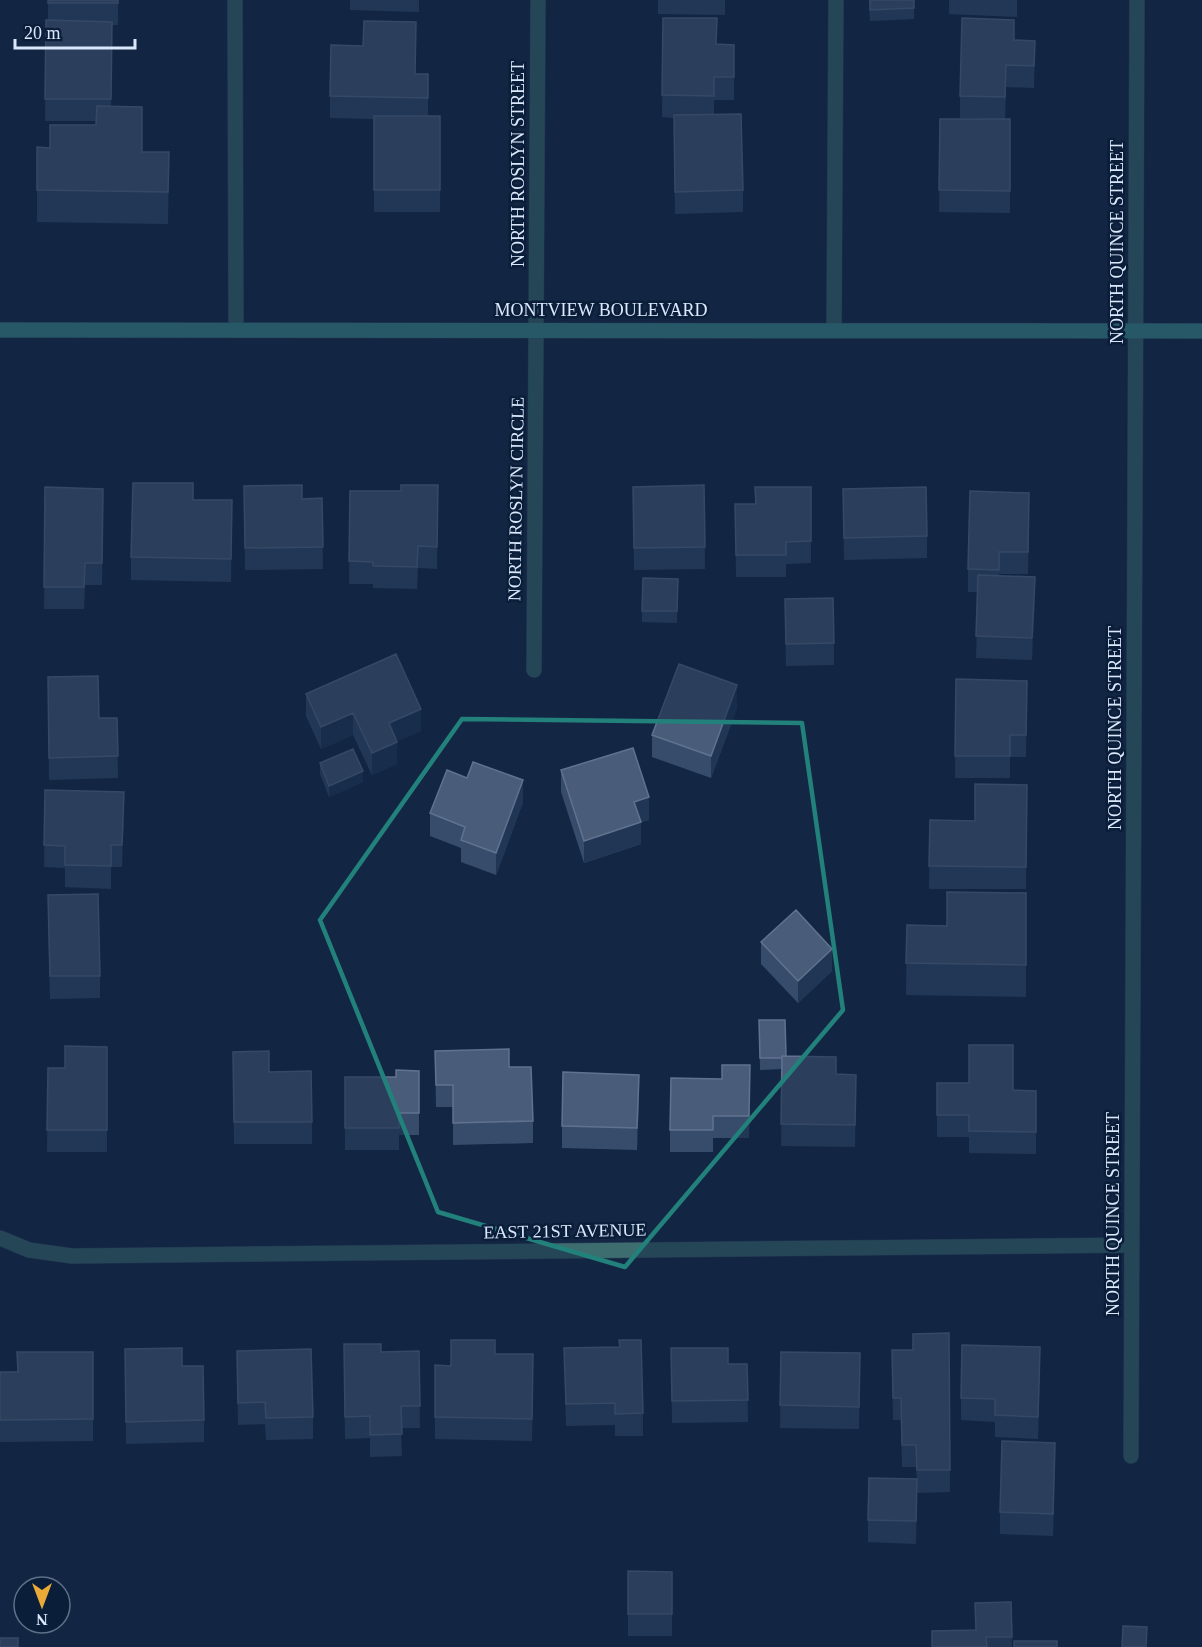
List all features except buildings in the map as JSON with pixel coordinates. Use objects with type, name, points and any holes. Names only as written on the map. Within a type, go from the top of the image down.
[{"type":"main road","name":"MONTVIEW BOULEVARD","points":[[0,330],[1202,331]]},
{"type":"street","points":[[235,0],[236,330]]},
{"type":"street","name":"NORTH ROSLYN STREET","points":[[538,0],[538,329]]},
{"type":"street","points":[[834,330],[836,0]]},
{"type":"street","name":"NORTH QUINCE STREET","points":[[1131,1456],[1137,0]]},
{"type":"street","name":"NORTH ROSLYN CIRCLE","points":[[534,670],[538,329]]},
{"type":"street","name":"EAST 21ST AVENUE","points":[[0,1238],[29,1250],[72,1256],[1132,1245]]},
{"type":"highlighted area","points":[[462,719],[802,723],[843,1010],[625,1267],[438,1212],[320,920]]}]
